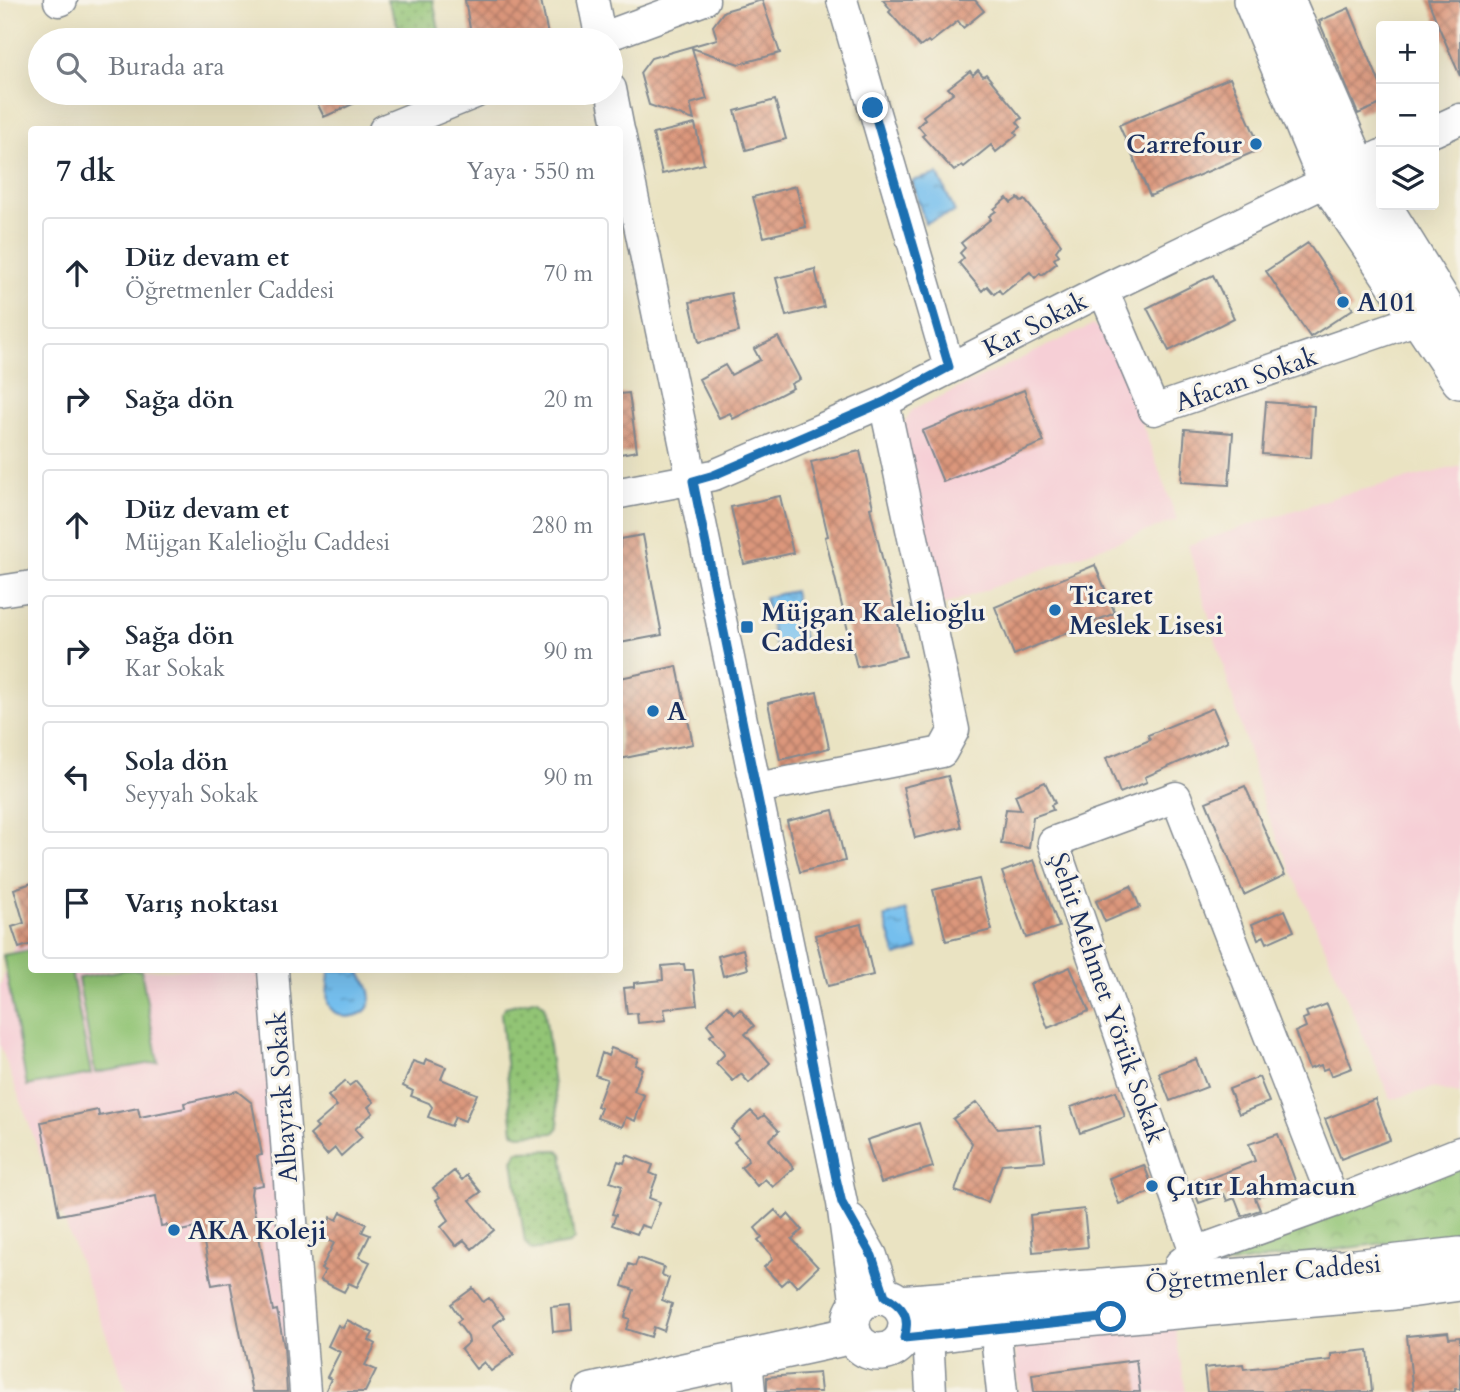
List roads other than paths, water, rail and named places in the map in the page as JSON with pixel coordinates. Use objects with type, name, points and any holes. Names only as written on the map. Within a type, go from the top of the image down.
[{"type":"main road","points":[[1252,0],[1376,197]]},
{"type":"main road","points":[[1286,0],[1421,318],[1460,380]]},
{"type":"main road","points":[[1385,210],[1460,331]]},
{"type":"main road","name":"Öğretmenler Caddesi","points":[[592,1392],[748,1375],[887,1319],[1157,1282],[1355,1268],[1460,1256]]},
{"type":"main road","name":"Öğretmenler Caddesi","points":[[887,1319],[995,1326],[1290,1301],[1460,1282]]},
{"type":"street","points":[[593,0],[597,28]]},
{"type":"street","points":[[623,30],[704,0]]},
{"type":"street","points":[[842,0],[949,367]]},
{"type":"street","points":[[394,126],[445,105]]},
{"type":"street","points":[[614,105],[618,126]]},
{"type":"street","points":[[1439,129],[1460,119]]},
{"type":"street","points":[[623,150],[842,1203],[872,1256],[887,1319],[931,1392]]},
{"type":"street","name":"Kar Sokak","points":[[623,492],[693,481],[714,475],[884,402],[1103,290],[1355,167]]},
{"type":"street","name":"Afacan Sokak","points":[[1103,290],[1154,410],[1421,318]]},
{"type":"street","points":[[757,788],[942,752],[954,730],[884,402]]},
{"type":"street","points":[[0,591],[28,587]]},
{"type":"street","name":"Şehit Mehmet Yörük Sokak","points":[[1195,1252],[1053,842],[1176,797],[1334,1202]]},
{"type":"street","name":"Albayrak Sokak","points":[[273,973],[305,1392]]},
{"type":"street","points":[[1157,1282],[1195,1252],[1334,1202],[1460,1152]]},
{"type":"street","points":[[995,1326],[1002,1392]]},
{"type":"water","points":[[938,174],[955,212],[925,223],[912,181]]},
{"type":"water","points":[[794,591],[804,639],[775,645],[765,597]]},
{"type":"water","points":[[906,910],[918,949],[896,956],[884,917]]},
{"type":"water","points":[[329,973],[360,973],[370,994],[368,1007],[364,1012],[346,1017],[332,1010],[327,999]]},
{"type":"place","name":"Carrefour","points":[[1256,144]]},
{"type":"place","name":"A101","points":[[1343,302]]},
{"type":"place","name":"Ticaret Meslek Lisesi","points":[[1055,610]]},
{"type":"place","name":"Müjgan Kalelioğlu Caddesi","points":[[747,627]]},
{"type":"place","name":"A","points":[[653,711]]},
{"type":"place","name":"Çıtır Lahmacun","points":[[1152,1186]]},
{"type":"place","name":"AKA Koleji","points":[[174,1230]]}]
